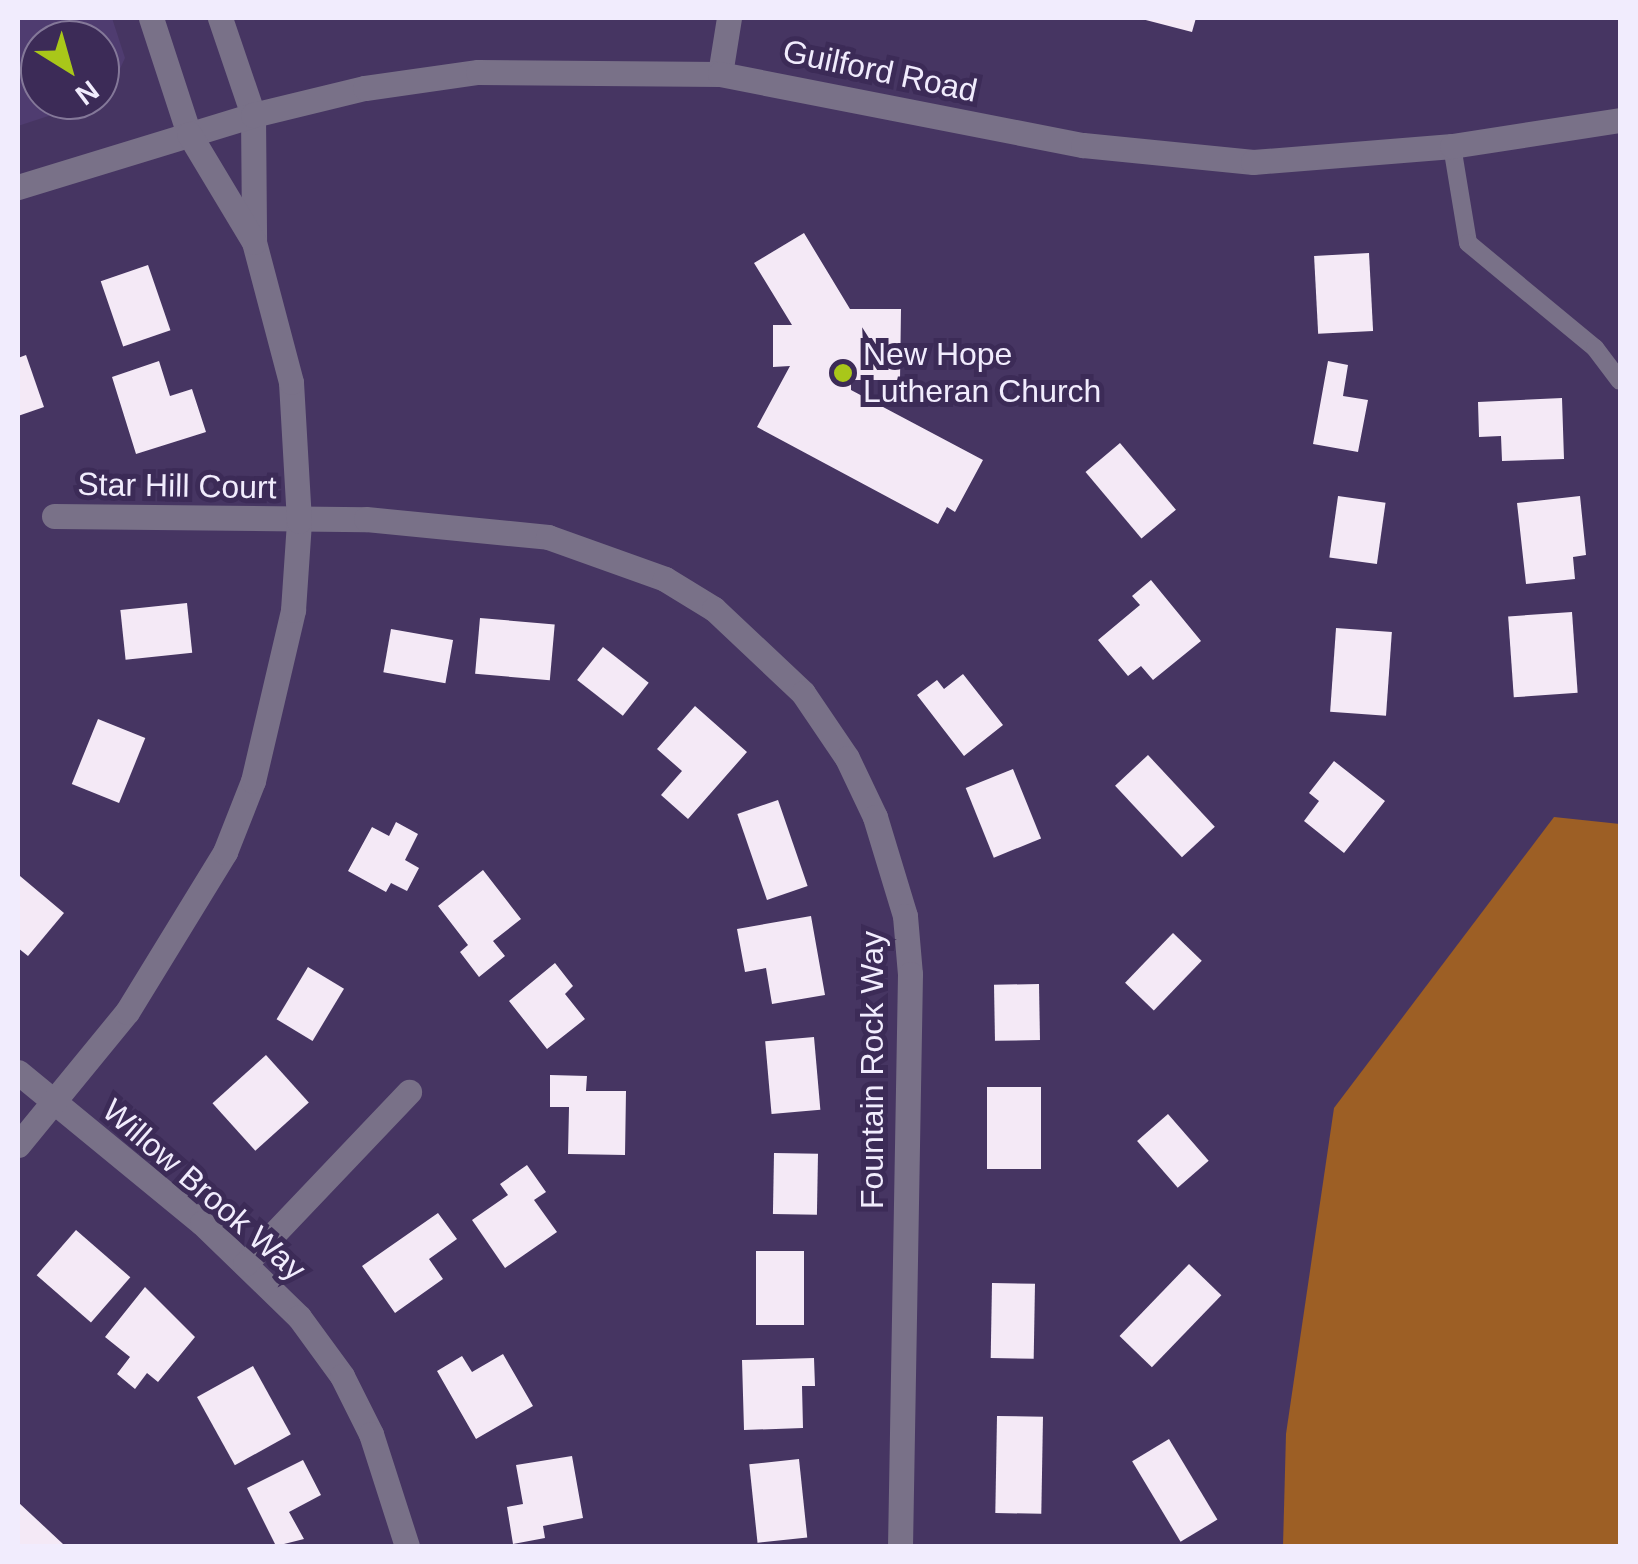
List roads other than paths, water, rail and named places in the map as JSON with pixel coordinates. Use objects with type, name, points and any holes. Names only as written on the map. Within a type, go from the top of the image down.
[{"type":"street","points":[[151,18],[189,134],[254,242]]},
{"type":"street","points":[[18,1145],[127,1012],[226,852],[276,694],[293,610],[299,522],[291,382],[254,242],[253,115],[220,18]]},
{"type":"street","points":[[720,74],[729,18]]},
{"type":"street","name":"Guilford Road","points":[[18,187],[253,115],[365,88],[478,72],[720,74],[1180,158],[1253,162],[1452,146],[1620,120]]},
{"type":"street","name":"Star Hill Court","points":[[54,516],[299,522]]},
{"type":"street","name":"Fountain Rock Way","points":[[299,522],[482,526],[608,554],[664,579],[726,620],[803,693],[847,758],[896,873],[910,974],[900,1546]]},
{"type":"street","name":"Willow Brook Way","points":[[18,1072],[246,1264],[299,1317],[342,1376],[371,1434],[407,1546]]},
{"type":"street","points":[[246,1264],[409,1092]]},
{"type":"lane","points":[[1452,146],[1468,243],[1594,348],[1620,380]]},
{"type":"place","name":"New Hope Lutheran Church","points":[[843,373]]}]
